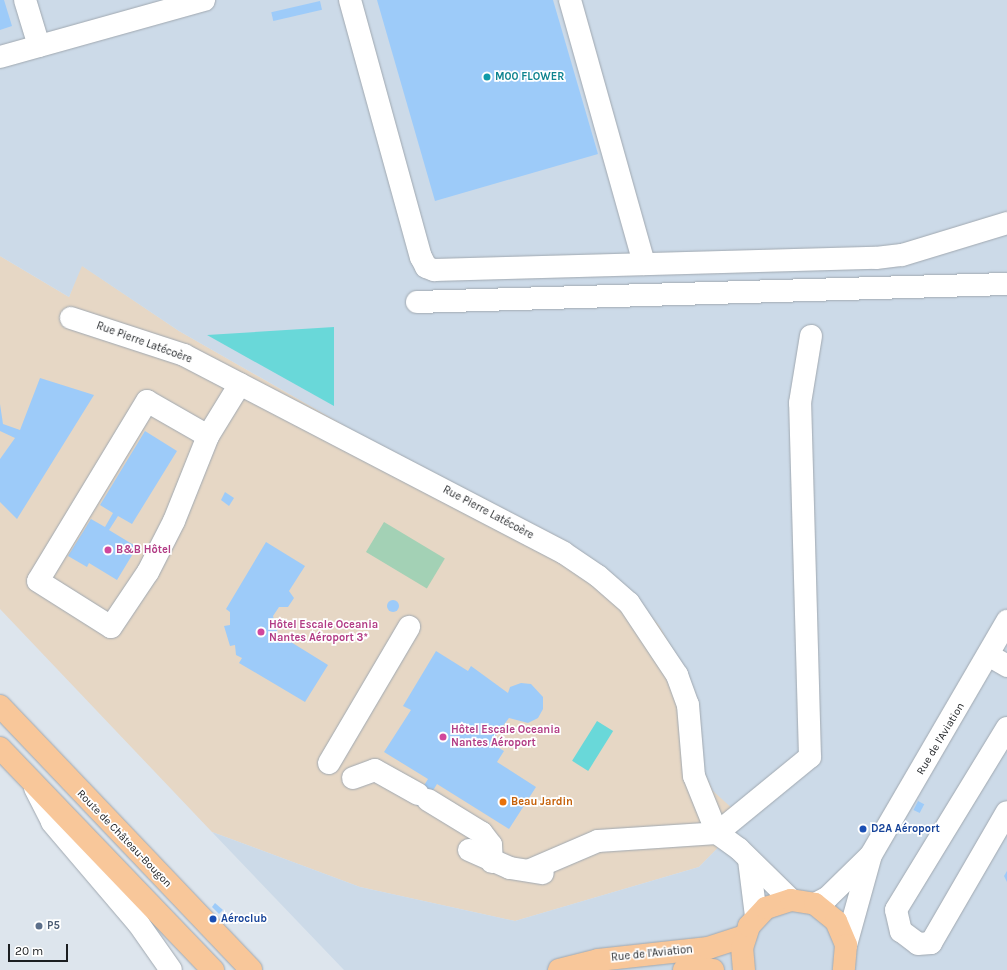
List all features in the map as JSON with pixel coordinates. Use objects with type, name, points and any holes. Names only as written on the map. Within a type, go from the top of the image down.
[{"type":"main road","name":"Route de Château-Bougon","points":[[0,706],[251,970]]},
{"type":"main road","points":[[0,748],[34,786],[213,970]]},
{"type":"main road","points":[[744,970],[744,936],[756,916],[772,905],[791,900],[815,904],[836,920],[846,944],[844,969]]},
{"type":"main road","name":"Rue de l'Aviation","points":[[559,970],[598,960],[708,948],[744,936]]},
{"type":"main road","name":"Rue de l'Aviation","points":[[684,970],[713,970]]},
{"type":"street","points":[[25,0],[39,46]]},
{"type":"street","points":[[0,57],[204,0]]},
{"type":"street","points":[[350,0],[426,267],[444,271],[876,258],[902,255],[1007,223]]},
{"type":"street","points":[[570,0],[644,264]]},
{"type":"street","points":[[417,302],[1007,284]]},
{"type":"street","name":"Rue Pierre Latécoère","points":[[71,318],[184,355],[564,553],[629,603],[656,639],[683,689],[691,724],[694,776],[714,828],[791,900]]},
{"type":"street","points":[[470,850],[492,862],[510,868],[530,870],[588,844],[714,828],[771,779],[810,757],[800,403],[812,336]]},
{"type":"street","points":[[208,436],[147,402],[38,581],[111,627],[148,572],[174,521],[208,436],[240,384]]},
{"type":"street","name":"Rue de l'Aviation","points":[[815,904],[827,898],[871,855],[998,661],[1007,622]]},
{"type":"street","points":[[329,763],[409,627]]},
{"type":"street","points":[[1007,728],[896,910],[901,931],[918,944],[931,943],[1007,812]]},
{"type":"street","points":[[353,778],[375,770],[423,797],[482,833],[491,845],[492,862]]},
{"type":"street","points":[[34,786],[52,822],[138,923],[171,970]]},
{"type":"street","name":"Rue de l'Aviation","points":[[846,944],[871,855]]},
{"type":"street","points":[[749,860],[756,916]]},
{"type":"shaded area","points":[[0,0],[1007,0],[1007,970],[344,970],[212,832],[360,887],[515,921],[699,867],[745,820],[713,791],[701,765],[688,677],[659,625],[620,583],[566,541],[354,431],[179,331],[82,266],[69,297],[0,256]]},
{"type":"shaded area","points":[[0,256],[69,297],[81,265],[179,331],[354,431],[566,541],[620,583],[659,625],[688,677],[733,809],[745,821],[699,867],[515,921],[360,887],[212,832],[0,609]]},
{"type":"green space","points":[[384,522],[445,559],[427,589],[366,552]]},
{"type":"water","points":[[334,327],[334,406],[207,335]]},
{"type":"water","points":[[597,721],[613,731],[588,771],[572,761]]},
{"type":"building","points":[[0,0],[4,0],[12,26],[0,30]]},
{"type":"building","name":"M00 FLOWER","points":[[377,0],[553,0],[598,154],[435,201]]},
{"type":"building","points":[[320,1],[322,10],[273,21],[271,12]]},
{"type":"building","points":[[40,378],[94,395],[17,519],[0,502],[0,459],[15,438],[0,431],[0,404],[3,424],[20,430]]},
{"type":"building","points":[[145,431],[177,451],[132,524],[118,516],[109,530],[137,547],[117,580],[89,563],[87,567],[68,556],[91,519],[105,527],[113,513],[100,505]]},
{"type":"building","points":[[225,492],[234,498],[229,506],[221,500]]},
{"type":"building","points":[[266,542],[305,566],[289,591],[294,598],[288,607],[279,607],[273,616],[278,634],[328,665],[305,702],[239,663],[242,658],[236,655],[235,645],[230,646],[224,626],[230,625],[230,612],[226,609]]},
{"type":"building","points":[[393,600],[397,602],[399,606],[397,610],[393,612],[389,610],[387,606],[389,602]]},
{"type":"building","name":"Hôtel Escale Oceania Nantes Aéroport","points":[[436,651],[468,671],[471,666],[508,693],[510,687],[521,683],[531,684],[543,697],[543,709],[538,718],[528,723],[509,718],[490,743],[504,751],[497,762],[536,787],[509,829],[437,784],[422,808],[413,803],[428,779],[384,752],[411,710],[403,706]]},
{"type":"building","points":[[918,801],[924,804],[920,813],[913,810]]},
{"type":"building","points":[[1007,871],[1007,882],[1004,876]]},
{"type":"building","points":[[215,903],[223,910],[219,914],[212,907]]},
{"type":"place","name":"M00 FLOWER","points":[[487,77]]},
{"type":"place","name":"B&B Hôtel","points":[[108,550]]},
{"type":"place","name":"Hôtel Escale Oceania Nantes Aéroport 3*","points":[[261,632]]},
{"type":"place","name":"Hôtel Escale Oceania Nantes Aéroport","points":[[443,737]]},
{"type":"place","name":"Beau Jardin","points":[[503,802]]},
{"type":"place","name":"D2A Aéroport","points":[[863,829]]},
{"type":"place","name":"Aéroclub","points":[[213,919]]},
{"type":"place","name":"P5","points":[[39,926]]}]
